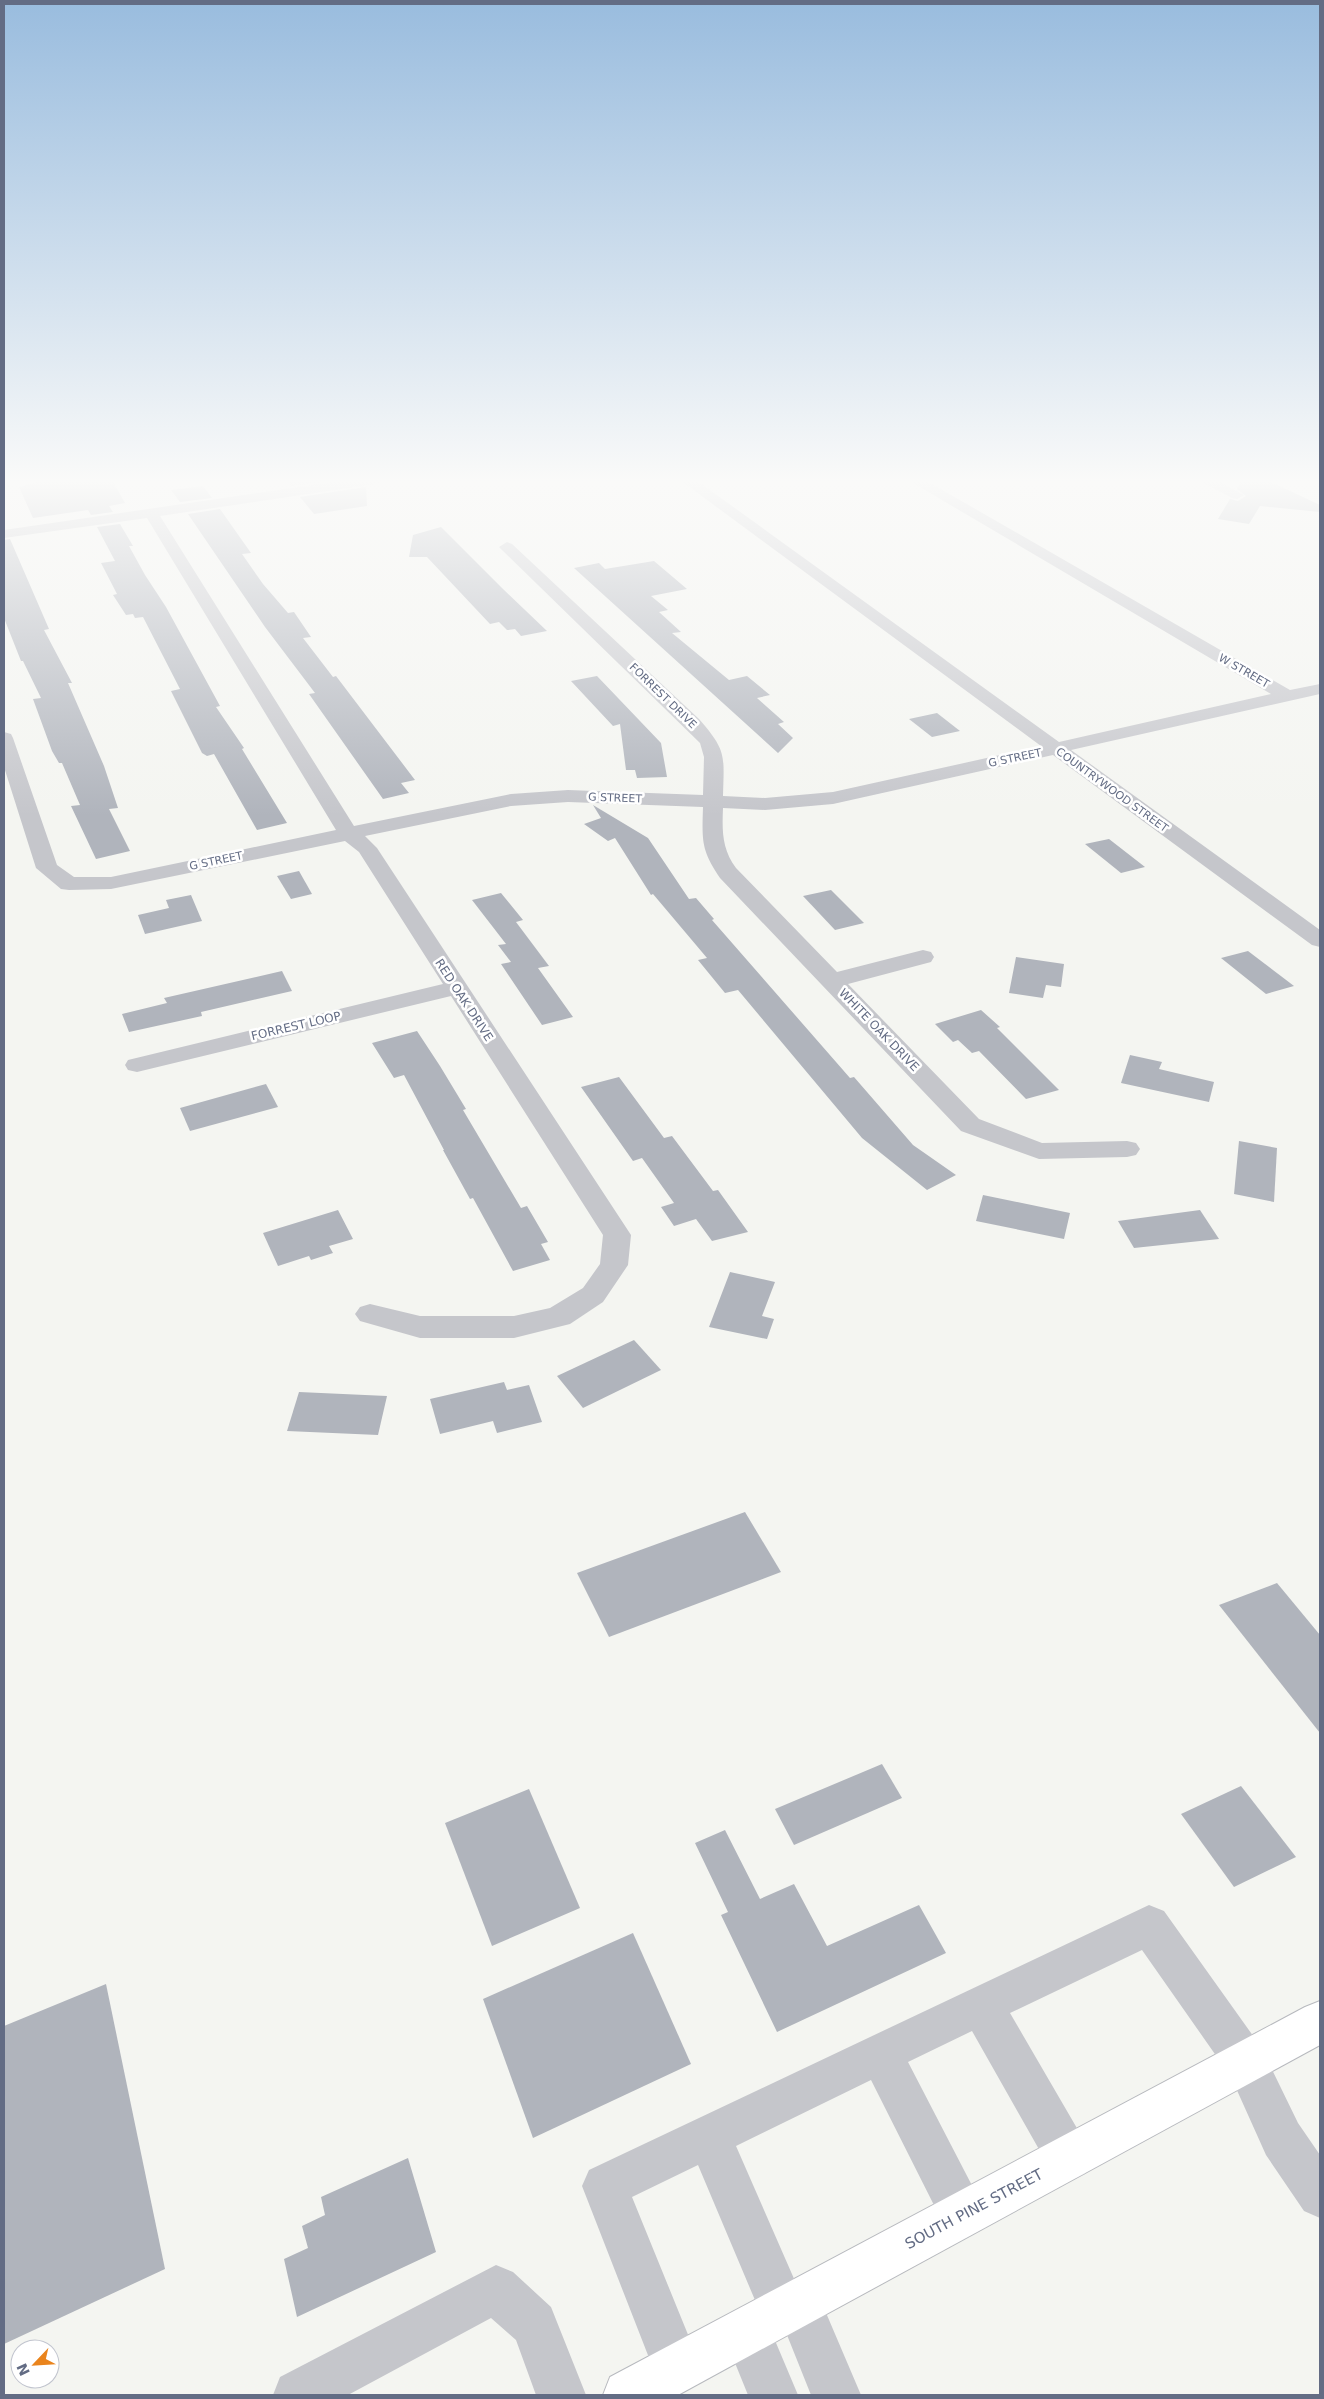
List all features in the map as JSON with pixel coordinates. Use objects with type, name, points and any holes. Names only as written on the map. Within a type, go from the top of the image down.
[{"type":"main road","name":"SOUTH PINE STREET","points":[[628,2395],[1320,2022]]},
{"type":"street","name":"RED OAK DRIVE","points":[[200,592],[349,834],[367,848],[617,1235],[614,1265],[593,1295],[559,1317],[514,1327],[420,1328],[370,1314]]},
{"type":"street","name":"FORREST DRIVE","points":[[554,592],[692,723],[709,742],[714,757],[711,802]]},
{"type":"street","name":"COUNTRYWOOD STREET","points":[[841,592],[1320,940]]},
{"type":"street","name":"W STREET","points":[[1107,592],[1286,696]]},
{"type":"street","name":"G STREET","points":[[4,738],[47,868],[69,884],[111,883],[511,800],[568,796],[765,804],[833,798],[1320,689]]},
{"type":"street","name":"WHITE OAK DRIVE","points":[[711,802],[712,838],[717,857],[728,873],[970,1125],[1039,1151],[1127,1149]]},
{"type":"street","points":[[830,980],[923,957]]},
{"type":"street","name":"FORREST LOOP","points":[[137,1064],[456,988]]},
{"type":"street","points":[[677,2369],[605,2186],[1149,1925],[1246,2062],[1282,2139],[1320,2194]]},
{"type":"street","points":[[980,2005],[1069,2158]]},
{"type":"street","points":[[880,2053],[963,2215]]},
{"type":"street","points":[[708,2136],[776,2316],[836,2395]]},
{"type":"street","points":[[298,2395],[496,2289],[534,2324],[562,2395]]},
{"type":"street","points":[[773,2395],[776,2316]]},
{"type":"building","points":[[4,592],[33,592],[49,629],[44,630],[72,683],[68,683],[104,766],[118,808],[109,809],[130,851],[96,859],[71,806],[80,805],[62,763],[59,763],[52,751],[33,699],[41,698],[23,661],[21,661],[4,618]]},
{"type":"building","points":[[116,592],[156,592],[220,706],[216,707],[244,748],[242,749],[287,823],[257,830],[214,754],[207,756],[202,753],[171,691],[180,689],[143,617],[135,618],[133,614],[126,615],[113,595],[117,594]]},
{"type":"building","points":[[241,592],[270,592],[288,613],[294,612],[311,637],[303,638],[333,677],[336,676],[415,780],[401,783],[409,793],[383,799],[309,694],[315,693]]},
{"type":"building","points":[[460,592],[506,592],[547,631],[521,636],[515,629],[507,630],[499,622],[490,624]]},
{"type":"building","points":[[600,592],[672,592],[651,596],[668,610],[659,612],[681,632],[672,633],[729,680],[747,676],[770,695],[757,698],[784,722],[778,724],[793,738],[778,753]]},
{"type":"building","points":[[597,676],[661,743],[667,777],[637,778],[635,770],[626,770],[620,724],[613,726],[571,681]]},
{"type":"building","points":[[937,713],[960,731],[932,737],[909,719]]},
{"type":"building","points":[[593,805],[648,838],[689,899],[696,898],[714,919],[712,920],[850,1078],[854,1077],[913,1145],[956,1175],[927,1190],[862,1138],[738,990],[725,993],[698,960],[707,958],[653,894],[651,895],[615,838],[608,841],[584,824],[601,818]]},
{"type":"building","points":[[1109,839],[1145,867],[1121,873],[1085,844]]},
{"type":"building","points":[[299,871],[312,894],[291,899],[277,876]]},
{"type":"building","points":[[831,890],[864,923],[835,930],[803,896]]},
{"type":"building","points":[[501,893],[523,920],[516,922],[549,966],[538,968],[573,1017],[542,1025],[501,964],[511,962],[498,945],[506,944],[472,900]]},
{"type":"building","points":[[191,895],[202,921],[145,934],[138,915],[169,908],[166,900]]},
{"type":"building","points":[[1248,951],[1294,986],[1266,994],[1221,958]]},
{"type":"building","points":[[1016,957],[1064,964],[1061,987],[1046,985],[1043,998],[1009,993]]},
{"type":"building","points":[[282,971],[292,991],[201,1012],[202,1016],[129,1032],[122,1014],[167,1003],[164,998]]},
{"type":"building","points":[[981,1010],[1000,1027],[997,1028],[1059,1090],[1026,1099],[979,1051],[972,1053],[958,1040],[953,1042],[935,1024]]},
{"type":"building","points":[[417,1031],[466,1109],[463,1110],[521,1208],[527,1206],[548,1242],[541,1244],[550,1260],[513,1271],[473,1198],[470,1199],[404,1075],[394,1078],[372,1043]]},
{"type":"building","points":[[1130,1055],[1162,1062],[1159,1069],[1214,1082],[1209,1102],[1121,1083]]},
{"type":"building","points":[[619,1077],[664,1138],[672,1136],[713,1191],[718,1190],[748,1232],[712,1241],[696,1219],[674,1226],[661,1207],[674,1203],[642,1158],[633,1161],[581,1087]]},
{"type":"building","points":[[266,1084],[278,1107],[190,1131],[180,1108]]},
{"type":"building","points":[[1239,1141],[1277,1148],[1274,1202],[1234,1194]]},
{"type":"building","points":[[983,1195],[1070,1213],[1064,1239],[976,1221]]},
{"type":"building","points":[[338,1210],[353,1239],[329,1246],[333,1253],[311,1260],[309,1256],[278,1266],[263,1233]]},
{"type":"building","points":[[1200,1210],[1219,1239],[1134,1248],[1118,1221]]},
{"type":"building","points":[[730,1272],[775,1282],[762,1316],[774,1319],[767,1339],[709,1327]]},
{"type":"building","points":[[634,1340],[661,1370],[583,1408],[557,1376]]},
{"type":"building","points":[[504,1382],[507,1390],[529,1385],[542,1422],[497,1433],[493,1421],[440,1434],[430,1399]]},
{"type":"building","points":[[299,1392],[387,1396],[378,1435],[287,1431]]},
{"type":"building","points":[[745,1512],[781,1572],[609,1637],[577,1573]]},
{"type":"building","points":[[1277,1583],[1320,1635],[1320,1733],[1219,1605]]},
{"type":"building","points":[[882,1764],[902,1798],[794,1845],[775,1809]]},
{"type":"building","points":[[1241,1786],[1296,1857],[1234,1887],[1181,1814]]},
{"type":"building","points":[[529,1789],[580,1908],[492,1946],[445,1823]]},
{"type":"building","points":[[725,1830],[760,1899],[794,1884],[827,1946],[919,1905],[946,1953],[777,2032],[721,1915],[728,1912],[695,1843]]},
{"type":"building","points":[[633,1933],[691,2064],[533,2138],[483,1999]]},
{"type":"building","points":[[106,1984],[165,2269],[15,2339],[10,2339],[10,2341],[4,2344],[4,2026]]},
{"type":"building","points":[[408,2158],[436,2252],[297,2317],[284,2259],[308,2248],[302,2226],[325,2215],[321,2197]]}]
